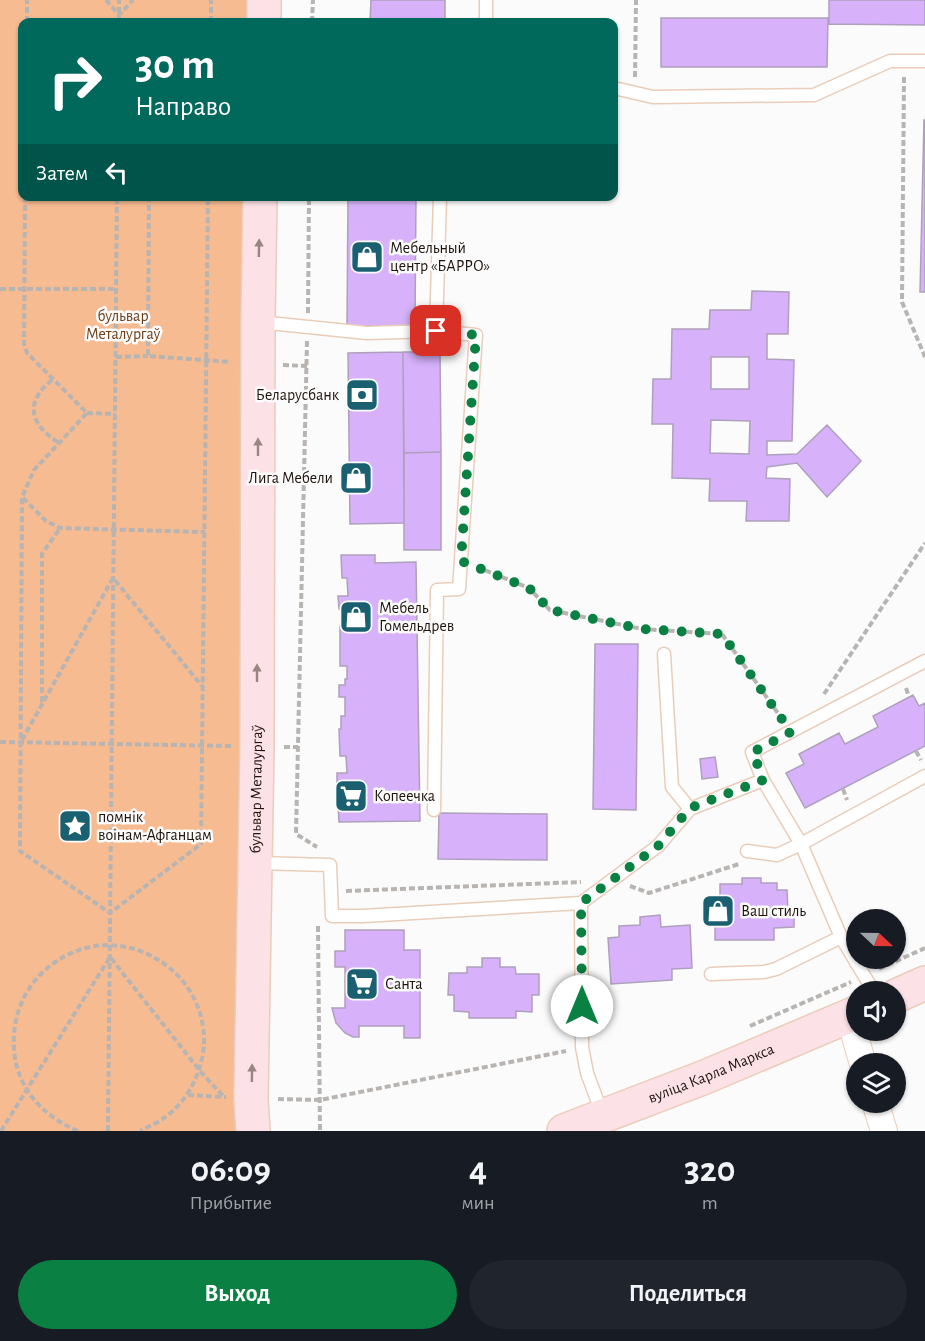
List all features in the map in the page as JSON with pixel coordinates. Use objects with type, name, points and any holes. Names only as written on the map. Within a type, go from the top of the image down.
[{"type":"main road","points":[[264,0],[264,18]]},
{"type":"main road","name":"бульвар Металургаў","points":[[253,1131],[260,201]]},
{"type":"main road","points":[[906,992],[925,983]]},
{"type":"main road","name":"вуліца Карла Маркса","points":[[564,1131],[705,1077],[846,1017]]},
{"type":"street","points":[[878,1113],[884,1131]]},
{"type":"lane","points":[[486,0],[486,18]]},
{"type":"lane","points":[[618,89],[653,97],[814,95],[890,61],[925,61]]},
{"type":"lane","points":[[436,331],[440,201]]},
{"type":"lane","points":[[258,322],[367,333],[436,331],[476,335],[459,589],[437,590],[434,810]]},
{"type":"lane","points":[[663,654],[672,787],[690,808]]},
{"type":"lane","points":[[869,981],[841,937],[801,844],[763,780],[753,752],[925,661]]},
{"type":"lane","points":[[747,851],[777,855],[925,776]]},
{"type":"lane","points":[[255,863],[330,865],[332,916],[581,903],[658,846],[690,808],[763,780]]},
{"type":"lane","points":[[581,903],[582,1047],[587,1073],[603,1117]]},
{"type":"lane","points":[[711,974],[764,972],[776,969],[841,937]]},
{"type":"path","points":[[27,0],[27,18]]},
{"type":"path","points":[[106,0],[119,15]]},
{"type":"path","points":[[119,0],[119,15]]},
{"type":"path","points":[[119,15],[133,0]]},
{"type":"path","points":[[211,0],[211,18]]},
{"type":"path","points":[[312,18],[313,0]]},
{"type":"path","points":[[635,92],[636,0]]},
{"type":"path","points":[[904,61],[902,302],[925,357]]},
{"type":"path","points":[[25,201],[24,344],[27,354],[87,414],[115,414]]},
{"type":"path","points":[[108,1131],[117,201]]},
{"type":"path","points":[[148,356],[149,201]]},
{"type":"path","points":[[110,913],[201,844],[208,201]]},
{"type":"path","points":[[309,201],[296,834],[318,848],[318,865]]},
{"type":"path","points":[[0,289],[116,289]]},
{"type":"path","points":[[115,357],[148,356],[207,361]]},
{"type":"path","points":[[52,380],[41,388],[34,403],[34,417],[45,434],[60,443]]},
{"type":"path","points":[[87,414],[34,470],[22,497],[20,851],[110,913]]},
{"type":"path","points":[[22,497],[46,521],[60,528],[205,532]]},
{"type":"path","points":[[42,704],[42,554],[60,528]]},
{"type":"path","points":[[803,725],[925,543]]},
{"type":"path","points":[[461,561],[529,588],[550,610],[642,629],[722,634],[791,732]]},
{"type":"path","points":[[113,578],[203,687]]},
{"type":"path","points":[[21,742],[113,578]]},
{"type":"path","points":[[0,742],[298,747]]},
{"type":"path","points":[[916,751],[922,760]]},
{"type":"path","points":[[843,789],[847,800]]},
{"type":"path","points":[[320,1131],[318,892],[613,880],[649,893],[741,863],[747,851]]},
{"type":"path","points":[[78,1131],[61,1124],[42,1109],[26,1090],[15,1063],[13,1034],[24,998],[34,981],[55,961],[81,949],[110,945],[135,948],[159,958],[178,975],[194,996],[202,1020],[204,1045],[200,1071],[188,1095],[166,1117],[140,1131]]},
{"type":"path","points":[[741,1030],[925,948]]},
{"type":"path","points":[[110,957],[223,1097]]},
{"type":"path","points":[[1,1131],[110,957]]},
{"type":"path","points":[[320,1100],[582,1047]]},
{"type":"green space","name":"бульвар Металургаў","points":[[0,0],[250,0],[250,18],[18,18],[18,201],[248,201],[240,1131],[0,1131]]},
{"type":"building","points":[[371,0],[445,0],[445,18],[370,18]]},
{"type":"building","points":[[829,0],[925,0],[925,25],[829,24]]},
{"type":"building","points":[[661,18],[828,18],[827,67],[661,67]]},
{"type":"building","points":[[924,120],[925,292],[920,292]]},
{"type":"building","points":[[348,201],[416,201],[415,326],[347,326]]},
{"type":"building","points":[[752,291],[789,292],[788,334],[767,334],[767,359],[794,360],[792,441],[767,441],[767,455],[797,454],[827,425],[861,461],[827,497],[797,463],[767,467],[766,478],[790,479],[789,521],[746,521],[747,501],[709,501],[710,479],[672,478],[673,424],[652,424],[653,379],[671,379],[672,329],[709,329],[710,310],[751,310]],"holes":[[[711,357],[749,357],[749,389],[711,389]],[[711,420],[750,421],[749,454],[710,453]]]},
{"type":"building","points":[[403,352],[440,352],[441,452],[404,453]]},
{"type":"building","points":[[403,352],[404,523],[350,524],[348,353]]},
{"type":"building","points":[[441,452],[441,550],[404,550],[404,453]]},
{"type":"building","points":[[341,555],[375,555],[375,563],[416,562],[420,821],[339,822],[338,804],[345,804],[345,787],[337,787],[337,773],[347,773],[346,756],[340,756],[339,729],[341,729],[341,716],[345,716],[345,697],[339,697],[339,685],[345,685],[347,666],[340,666],[340,626],[346,626],[346,609],[339,609],[338,596],[348,596],[347,578],[342,578]]},
{"type":"building","points":[[595,644],[638,644],[636,810],[593,809]]},
{"type":"building","points":[[913,695],[919,706],[925,703],[925,746],[805,808],[786,773],[804,764],[799,754],[839,733],[845,744],[878,727],[873,716]]},
{"type":"building","points":[[715,757],[718,777],[702,779],[700,759]]},
{"type":"building","points":[[439,813],[547,814],[547,860],[438,859]]},
{"type":"building","points":[[742,878],[761,878],[761,883],[777,883],[777,890],[787,890],[788,912],[794,912],[794,927],[774,928],[774,940],[715,940],[715,915],[709,915],[709,897],[720,897],[720,884],[742,884]]},
{"type":"building","points":[[660,915],[661,927],[690,925],[692,968],[672,969],[672,980],[611,984],[608,938],[619,937],[619,926],[640,925],[640,917]]},
{"type":"building","points":[[345,930],[404,930],[404,950],[420,950],[420,1038],[404,1038],[404,1026],[359,1026],[359,1037],[353,1037],[345,1033],[336,1023],[332,1008],[345,1008],[345,967],[335,967],[335,951],[345,951]]},
{"type":"building","points":[[482,958],[500,958],[500,967],[515,967],[516,974],[539,974],[539,995],[532,995],[532,1012],[516,1011],[516,1018],[469,1018],[469,1012],[454,1011],[454,995],[448,995],[449,973],[467,973],[467,967],[482,967]]},
{"type":"place","name":"Мебельный центр «БАРРО»","points":[[367,257]]},
{"type":"place","name":"Беларусбанк","points":[[362,395]]},
{"type":"place","name":"Лига Мебели","points":[[356,478]]},
{"type":"place","name":"Мебель Гомельдрев","points":[[356,617]]},
{"type":"place","name":"Копеечка","points":[[351,796]]},
{"type":"place","name":"помнік воінам-Афганцам","points":[[75,826]]},
{"type":"place","name":"Ваш стиль","points":[[718,911]]},
{"type":"place","name":"Санта","points":[[362,984]]},
{"type":"route","points":[[436,331],[476,335],[461,561],[529,588],[550,610],[642,629],[722,634],[791,732],[753,752],[763,780],[690,808],[658,846],[581,903],[582,1006]]}]
